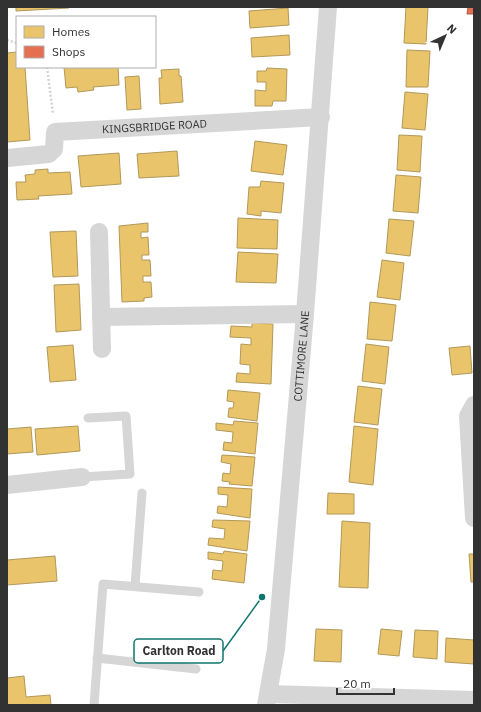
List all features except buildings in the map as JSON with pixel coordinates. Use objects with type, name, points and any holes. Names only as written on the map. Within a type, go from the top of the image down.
[{"type":"street","name":"COTTIMORE LANE","points":[[268,699],[276,649],[321,117],[328,7]]},
{"type":"street","name":"KINGSBRIDGE ROAD","points":[[55,132],[321,117]]},
{"type":"street","points":[[7,158],[49,154],[54,149],[55,132]]},
{"type":"street","points":[[99,232],[102,349]]},
{"type":"street","points":[[101,318],[305,314]]},
{"type":"street","points":[[474,405],[468,416],[474,518]]},
{"type":"street","points":[[7,485],[82,477]]},
{"type":"street","points":[[268,699],[474,700]]},
{"type":"lane","points":[[82,477],[130,474],[126,416],[88,418]]},
{"type":"lane","points":[[135,586],[142,493]]},
{"type":"lane","points":[[94,705],[103,584],[199,592]]},
{"type":"lane","points":[[97,658],[196,669]]},
{"type":"path","points":[[47,68],[55,132]]},
{"type":"place","name":"Carlton Road","points":[[262,597]]}]
